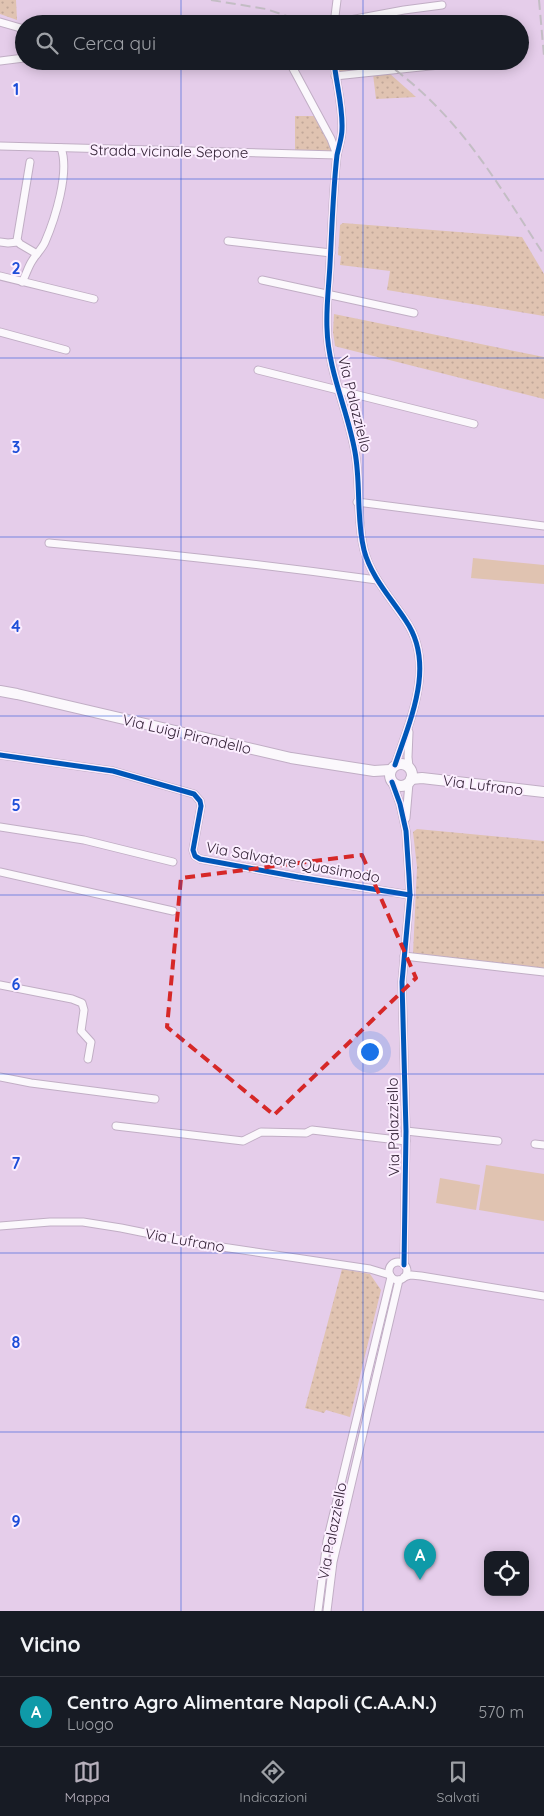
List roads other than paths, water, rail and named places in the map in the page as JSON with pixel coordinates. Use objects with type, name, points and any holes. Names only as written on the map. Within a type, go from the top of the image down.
[{"type":"street","points":[[335,15],[337,0]]},
{"type":"street","points":[[377,15],[442,5]]},
{"type":"street","points":[[0,22],[15,26]]},
{"type":"street","points":[[0,62],[15,60]]},
{"type":"street","points":[[294,70],[331,139],[337,155]]},
{"type":"street","name":"Via Palazziello","points":[[335,70],[342,123],[337,155],[327,327],[328,346],[355,452],[358,470],[358,502],[364,550],[377,580],[407,621],[415,637],[420,657],[420,680],[410,722],[392,774],[406,831],[410,895],[402,982],[406,1131],[406,1204],[403,1240],[405,1267]]},
{"type":"street","points":[[335,76],[392,70]]},
{"type":"street","name":"Strada vicinale Sepone","points":[[0,146],[337,155]]},
{"type":"street","points":[[22,282],[31,263],[45,243],[63,182],[63,154],[61,148]]},
{"type":"street","points":[[18,242],[16,236],[30,162]]},
{"type":"street","points":[[228,241],[331,253]]},
{"type":"street","points":[[0,242],[18,242],[37,254]]},
{"type":"street","points":[[0,276],[94,299]]},
{"type":"street","points":[[262,280],[414,312]]},
{"type":"street","points":[[0,332],[66,350]]},
{"type":"street","points":[[258,370],[474,424]]},
{"type":"street","points":[[358,502],[544,526]]},
{"type":"street","points":[[49,543],[254,564],[377,580]]},
{"type":"street","name":"Via Luigi Pirandello","points":[[0,691],[290,758],[392,774]]},
{"type":"street","name":"Via Palazziello","points":[[406,831],[412,775],[408,757],[410,722]]},
{"type":"street","name":"Via Salvatore Quasimodo","points":[[0,755],[113,770],[194,794],[200,801],[201,806],[193,850],[195,856],[200,859],[410,895]]},
{"type":"street","points":[[401,763],[412,775],[402,786],[392,774],[401,763]]},
{"type":"street","name":"Via Lufrano","points":[[412,775],[544,792]]},
{"type":"street","points":[[0,827],[84,840],[173,862]]},
{"type":"street","points":[[0,872],[173,911]]},
{"type":"street","points":[[404,956],[544,972]]},
{"type":"street","points":[[0,985],[72,999],[82,1003],[84,1010],[81,1030],[91,1042],[88,1059]]},
{"type":"street","points":[[0,1077],[31,1083],[155,1099]]},
{"type":"street","points":[[116,1126],[243,1141],[261,1132],[306,1133],[312,1130],[406,1141]]},
{"type":"street","points":[[406,1131],[498,1142]]},
{"type":"street","points":[[535,1144],[544,1145]]},
{"type":"street","name":"Via Lufrano","points":[[0,1226],[50,1222],[83,1222],[195,1243],[370,1269],[390,1276]]},
{"type":"street","name":"Via Palazziello","points":[[391,1265],[403,1240]]},
{"type":"street","points":[[421,1276],[398,1262],[391,1265],[390,1276],[395,1280],[421,1276],[544,1296]]},
{"type":"street","name":"Via Lufrano","points":[[370,1269],[391,1265]]},
{"type":"street","points":[[402,1278],[405,1267]]},
{"type":"street","name":"Via Palazziello","points":[[318,1611],[327,1541],[390,1276]]},
{"type":"street","name":"Via Palazziello","points":[[327,1611],[333,1562],[402,1278]]},
{"type":"railway","points":[[211,0],[266,9],[284,15]]},
{"type":"railway","points":[[539,0],[544,56]]},
{"type":"railway","points":[[395,70],[433,103],[474,150],[544,255]]},
{"type":"place","name":"Centro Agro Alimentare Napoli (C.A.A.N.)","points":[[420,1580]]}]
